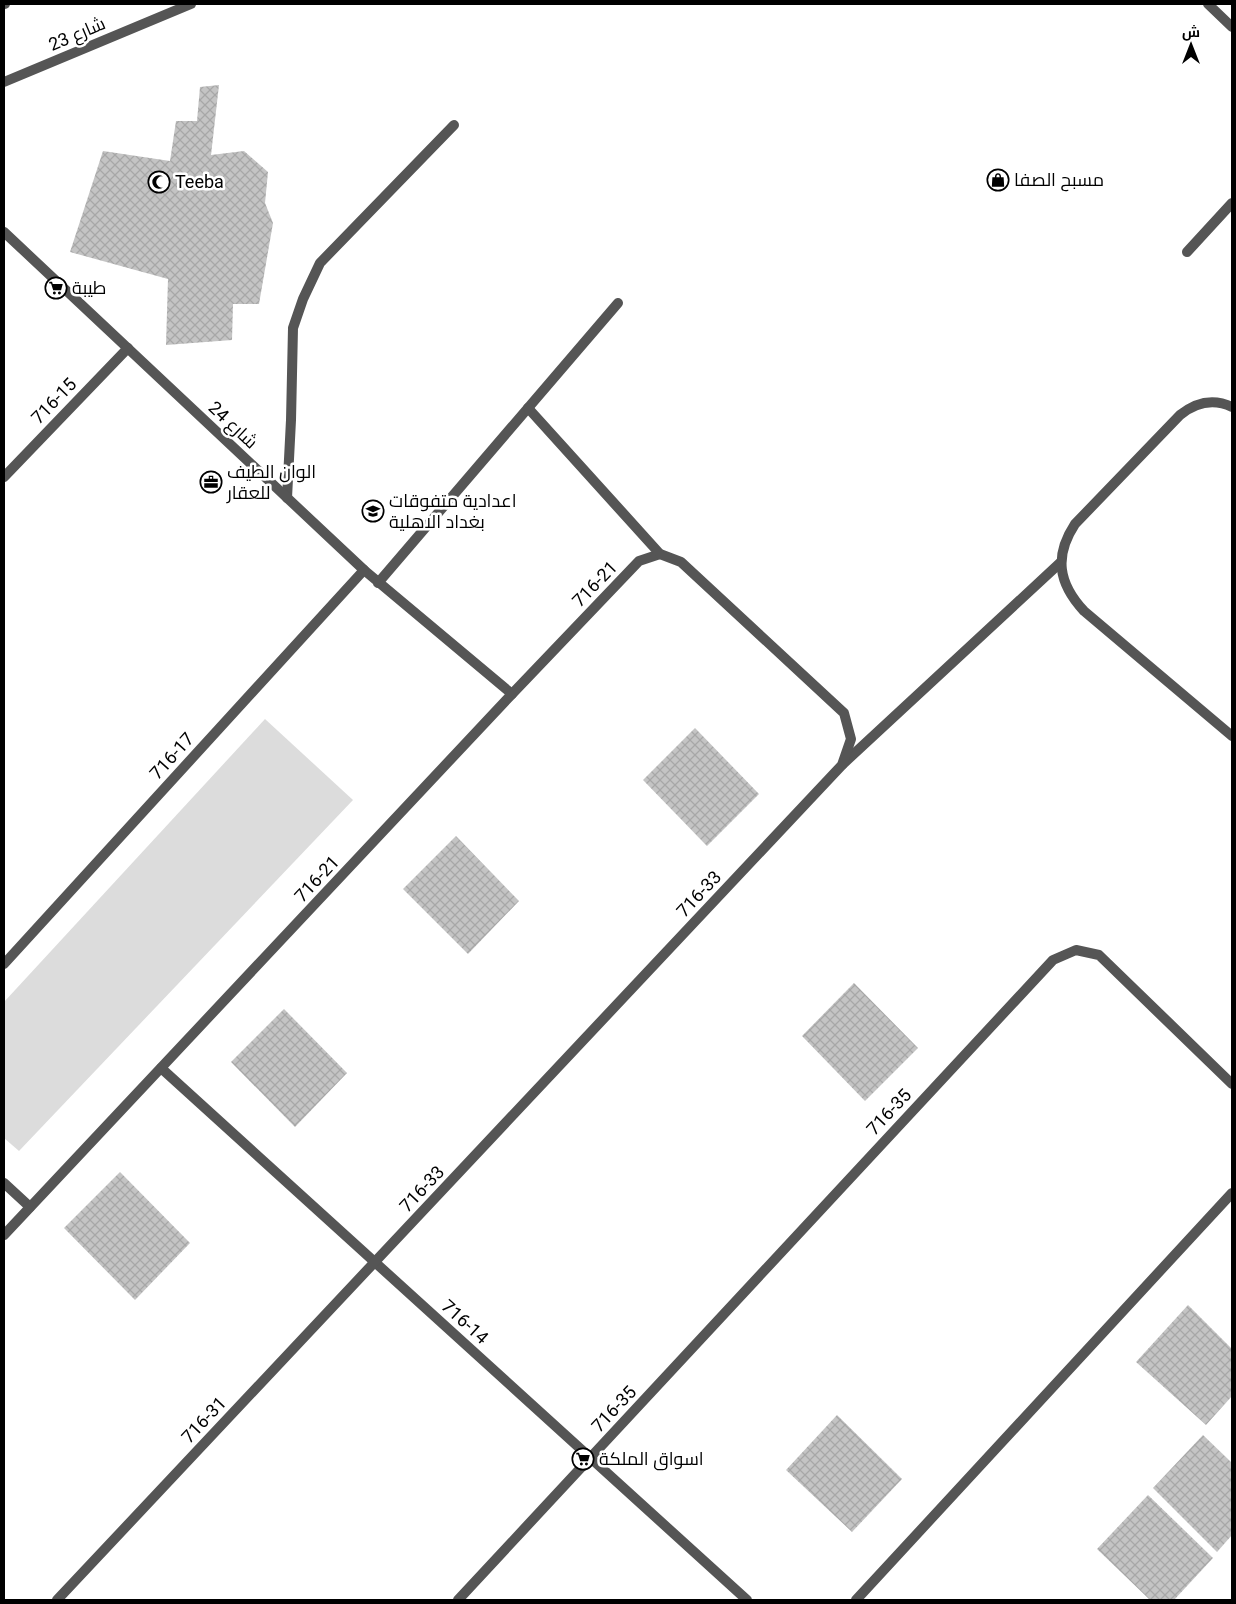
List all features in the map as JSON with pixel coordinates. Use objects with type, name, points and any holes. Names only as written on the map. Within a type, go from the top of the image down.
[{"type":"street","name":"شارع 23","points":[[4,82],[191,4]]},
{"type":"street","points":[[1208,4],[1232,27]]},
{"type":"street","points":[[287,498],[293,328],[303,299],[320,263],[454,125]]},
{"type":"street","points":[[1187,252],[1232,203]]},
{"type":"street","name":"شارع 24","points":[[4,232],[378,583],[512,694]]},
{"type":"street","points":[[378,583],[618,304]]},
{"type":"street","name":"716-15","points":[[4,477],[128,348]]},
{"type":"street","points":[[1232,407],[1220,402],[1209,402],[1193,406],[1180,415],[1075,524],[1062,548],[1061,562],[1062,576],[1067,589],[1084,611],[1232,736]]},
{"type":"street","points":[[528,408],[660,554]]},
{"type":"street","name":"716-21","points":[[4,1235],[639,561],[660,554]]},
{"type":"street","name":"716-33","points":[[375,1262],[842,765],[851,739],[844,713],[681,562],[660,554]]},
{"type":"street","points":[[842,765],[1061,562]]},
{"type":"street","name":"716-17","points":[[4,964],[364,570]]},
{"type":"street","name":"716-35","points":[[590,1458],[1053,960],[1076,950],[1099,955],[1232,1084]]},
{"type":"street","name":"716-14","points":[[162,1068],[747,1600]]},
{"type":"street","points":[[4,1183],[30,1207]]},
{"type":"street","points":[[856,1600],[1232,1193]]},
{"type":"street","name":"716-31","points":[[57,1600],[375,1262]]},
{"type":"street","points":[[458,1600],[590,1458]]},
{"type":"shaded area","points":[[265,719],[353,800],[19,1151],[4,1138],[4,1002]]},
{"type":"building","points":[[219,85],[211,155],[244,151],[268,172],[265,203],[273,223],[259,304],[233,304],[232,340],[166,345],[168,279],[70,252],[103,151],[170,161],[176,121],[197,121],[200,87]]},
{"type":"building","points":[[695,728],[759,794],[707,846],[643,780]]},
{"type":"building","points":[[456,836],[519,901],[468,954],[403,889]]},
{"type":"building","points":[[854,983],[918,1048],[865,1101],[802,1036]]},
{"type":"building","points":[[284,1009],[347,1073],[295,1127],[231,1062]]},
{"type":"building","points":[[120,1172],[190,1243],[135,1300],[64,1228]]},
{"type":"building","points":[[1188,1305],[1232,1349],[1232,1396],[1206,1425],[1136,1362]]},
{"type":"building","points":[[837,1415],[902,1479],[852,1532],[786,1470]]},
{"type":"building","points":[[1203,1435],[1232,1463],[1232,1535],[1217,1552],[1153,1488]]},
{"type":"building","points":[[1148,1495],[1213,1558],[1174,1600],[1150,1600],[1097,1549]]},
{"type":"place","name":"مسبح الصفا","points":[[998,180]]},
{"type":"place","name":"Teeba","points":[[159,182]]},
{"type":"place","name":"طيبة","points":[[56,288]]},
{"type":"place","name":"الوان الطيف للعقار","points":[[211,482]]},
{"type":"place","name":"اعدادية متفوقات بغداد الاهلية","points":[[373,511]]},
{"type":"place","name":"اسواق الملكة","points":[[583,1459]]}]
